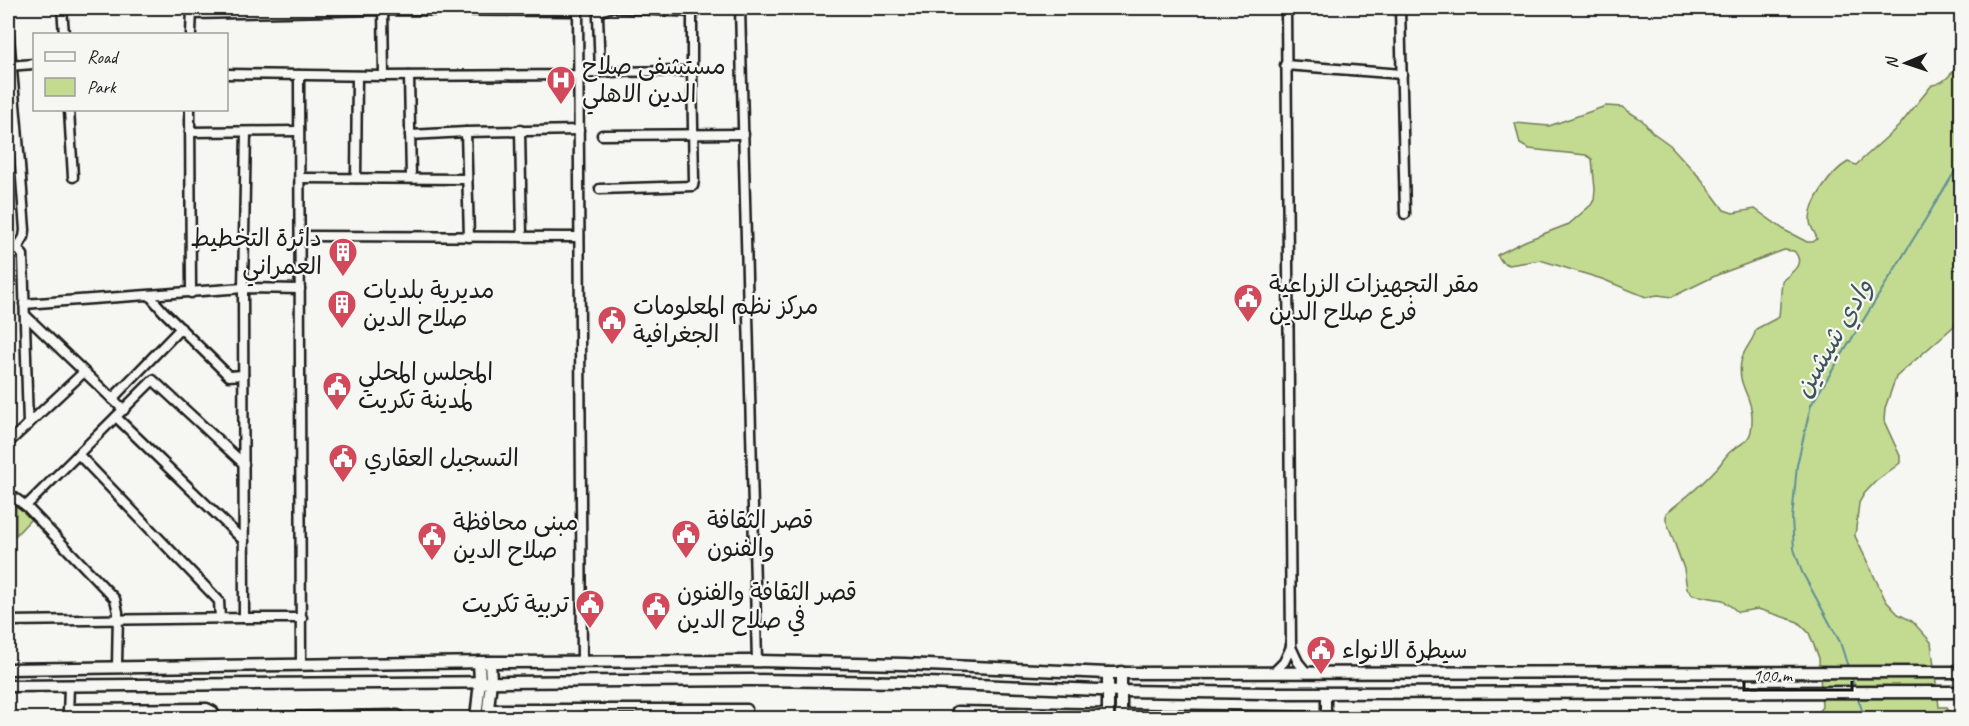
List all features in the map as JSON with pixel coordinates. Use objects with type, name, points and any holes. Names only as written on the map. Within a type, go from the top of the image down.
[{"type":"main road","points":[[8,669],[484,662],[757,661],[904,664],[1108,673],[1962,672]]},
{"type":"main road","points":[[484,662],[487,714]]},
{"type":"main road","points":[[1121,672],[1121,716]]},
{"type":"main road","points":[[1108,673],[1108,716]]},
{"type":"main road","points":[[1411,674],[1414,693]]},
{"type":"main road","points":[[8,686],[750,680],[904,682],[1122,691],[1962,692]]},
{"type":"main road","points":[[476,718],[485,682]]},
{"type":"street","points":[[62,8],[64,33]]},
{"type":"street","points":[[600,72],[598,16],[600,11],[609,8]]},
{"type":"street","points":[[600,189],[693,186],[694,181],[692,12],[618,8]]},
{"type":"street","points":[[740,8],[757,661]]},
{"type":"street","points":[[1286,8],[1291,647],[1298,662],[1307,673]]},
{"type":"street","points":[[1400,8],[1405,214]]},
{"type":"street","points":[[383,9],[384,76]]},
{"type":"street","points":[[191,33],[192,11],[578,9],[582,662]]},
{"type":"street","points":[[8,26],[25,230],[22,244],[12,249]]},
{"type":"street","points":[[10,66],[33,64]]},
{"type":"street","points":[[1285,65],[1402,74]]},
{"type":"street","points":[[228,74],[578,75],[600,72],[693,71]]},
{"type":"street","points":[[299,75],[301,665]]},
{"type":"street","points":[[409,75],[411,178]]},
{"type":"street","points":[[356,178],[357,76]]},
{"type":"street","points":[[69,111],[73,177]]},
{"type":"street","points":[[190,111],[191,293]]},
{"type":"street","points":[[8,127],[18,126]]},
{"type":"street","points":[[520,130],[522,237]]},
{"type":"street","points":[[410,135],[579,130]]},
{"type":"street","points":[[190,132],[299,131]]},
{"type":"street","points":[[244,618],[243,288],[246,132]]},
{"type":"street","points":[[466,132],[469,237]]},
{"type":"street","points":[[602,135],[744,134]]},
{"type":"street","points":[[300,178],[467,179]]},
{"type":"street","points":[[300,236],[579,237]]},
{"type":"street","points":[[12,249],[23,255],[28,425]]},
{"type":"street","points":[[24,304],[243,288],[300,290]]},
{"type":"street","points":[[150,296],[230,376],[243,375]]},
{"type":"street","points":[[25,315],[124,410]]},
{"type":"street","points":[[112,399],[181,328]]},
{"type":"street","points":[[8,443],[84,372]]},
{"type":"street","points":[[26,506],[153,380],[244,464]]},
{"type":"street","points":[[116,417],[244,542]]},
{"type":"street","points":[[78,454],[219,601],[220,619]]},
{"type":"street","points":[[8,493],[26,506],[111,593],[117,605],[117,666]]},
{"type":"street","points":[[8,621],[302,618]]},
{"type":"street","points":[[1273,673],[1279,669],[1291,647]]},
{"type":"street","points":[[69,685],[68,714],[207,708],[213,711],[216,718]]},
{"type":"street","points":[[1121,716],[1326,718],[1326,693]]},
{"type":"street","points":[[487,714],[747,709]]},
{"type":"street","points":[[957,711],[1108,716]]},
{"type":"street","points":[[278,718],[398,715],[398,718]]},
{"type":"shaded area","points":[[1355,709],[1723,716],[1723,718],[1355,718]]},
{"type":"green space","points":[[1961,60],[1961,320],[1896,377],[1885,408],[1884,421],[1900,456],[1900,463],[1875,482],[1864,494],[1859,503],[1855,536],[1886,601],[1898,614],[1912,621],[1931,642],[1939,707],[1947,707],[1951,718],[1785,718],[1815,716],[1822,707],[1819,658],[1809,633],[1798,622],[1771,613],[1758,609],[1738,612],[1723,600],[1693,595],[1687,589],[1684,569],[1666,520],[1666,513],[1698,487],[1732,450],[1750,436],[1752,415],[1742,384],[1740,370],[1742,357],[1756,329],[1779,317],[1782,281],[1796,268],[1799,260],[1794,251],[1784,250],[1717,275],[1672,297],[1658,295],[1646,297],[1602,279],[1540,260],[1509,265],[1502,262],[1497,255],[1569,224],[1594,200],[1592,159],[1586,155],[1529,149],[1520,144],[1515,123],[1549,126],[1606,106],[1622,107],[1642,120],[1652,132],[1670,145],[1702,180],[1724,210],[1733,213],[1755,209],[1786,231],[1807,242],[1813,242],[1817,239],[1810,224],[1813,205],[1835,172],[1848,162],[1856,165],[1899,126],[1932,85],[1942,82],[1949,76]]},
{"type":"green space","points":[[16,502],[31,519],[16,535]]},
{"type":"waterway","name":"وادي شيشين","points":[[1848,667],[1840,642],[1802,572],[1794,549],[1792,519],[1797,465],[1811,405],[1962,160]]},
{"type":"waterway","name":"وادي شيشين","points":[[1851,676],[1855,687]]},
{"type":"waterway","name":"وادي شيشين","points":[[1857,696],[1865,718]]},
{"type":"place","name":"مستشفى صلاح الدين الاهلي","points":[[561,106]]},
{"type":"place","name":"دائرة التخطيط العمراني","points":[[343,278]]},
{"type":"place","name":"مقر التجهيزات الزراعية فرع صلاح الدين","points":[[1248,324]]},
{"type":"place","name":"مديرية بلديات صلاح الدين","points":[[342,330]]},
{"type":"place","name":"مركز نظم المعلومات الجغرافية","points":[[612,346]]},
{"type":"place","name":"المجلس المحلي لمدينة تكريت","points":[[337,412]]},
{"type":"place","name":"التسجيل العقاري","points":[[343,484]]},
{"type":"place","name":"قصر الثقافة والفنون","points":[[686,560]]},
{"type":"place","name":"مبنى محافظة صلاح الدين","points":[[432,562]]},
{"type":"place","name":"تربية تكريت","points":[[590,630]]},
{"type":"place","name":"قصر الثقافة والفنون في صلاح الدين","points":[[656,632]]},
{"type":"place","name":"سيطرة الانواء","points":[[1321,676]]}]
